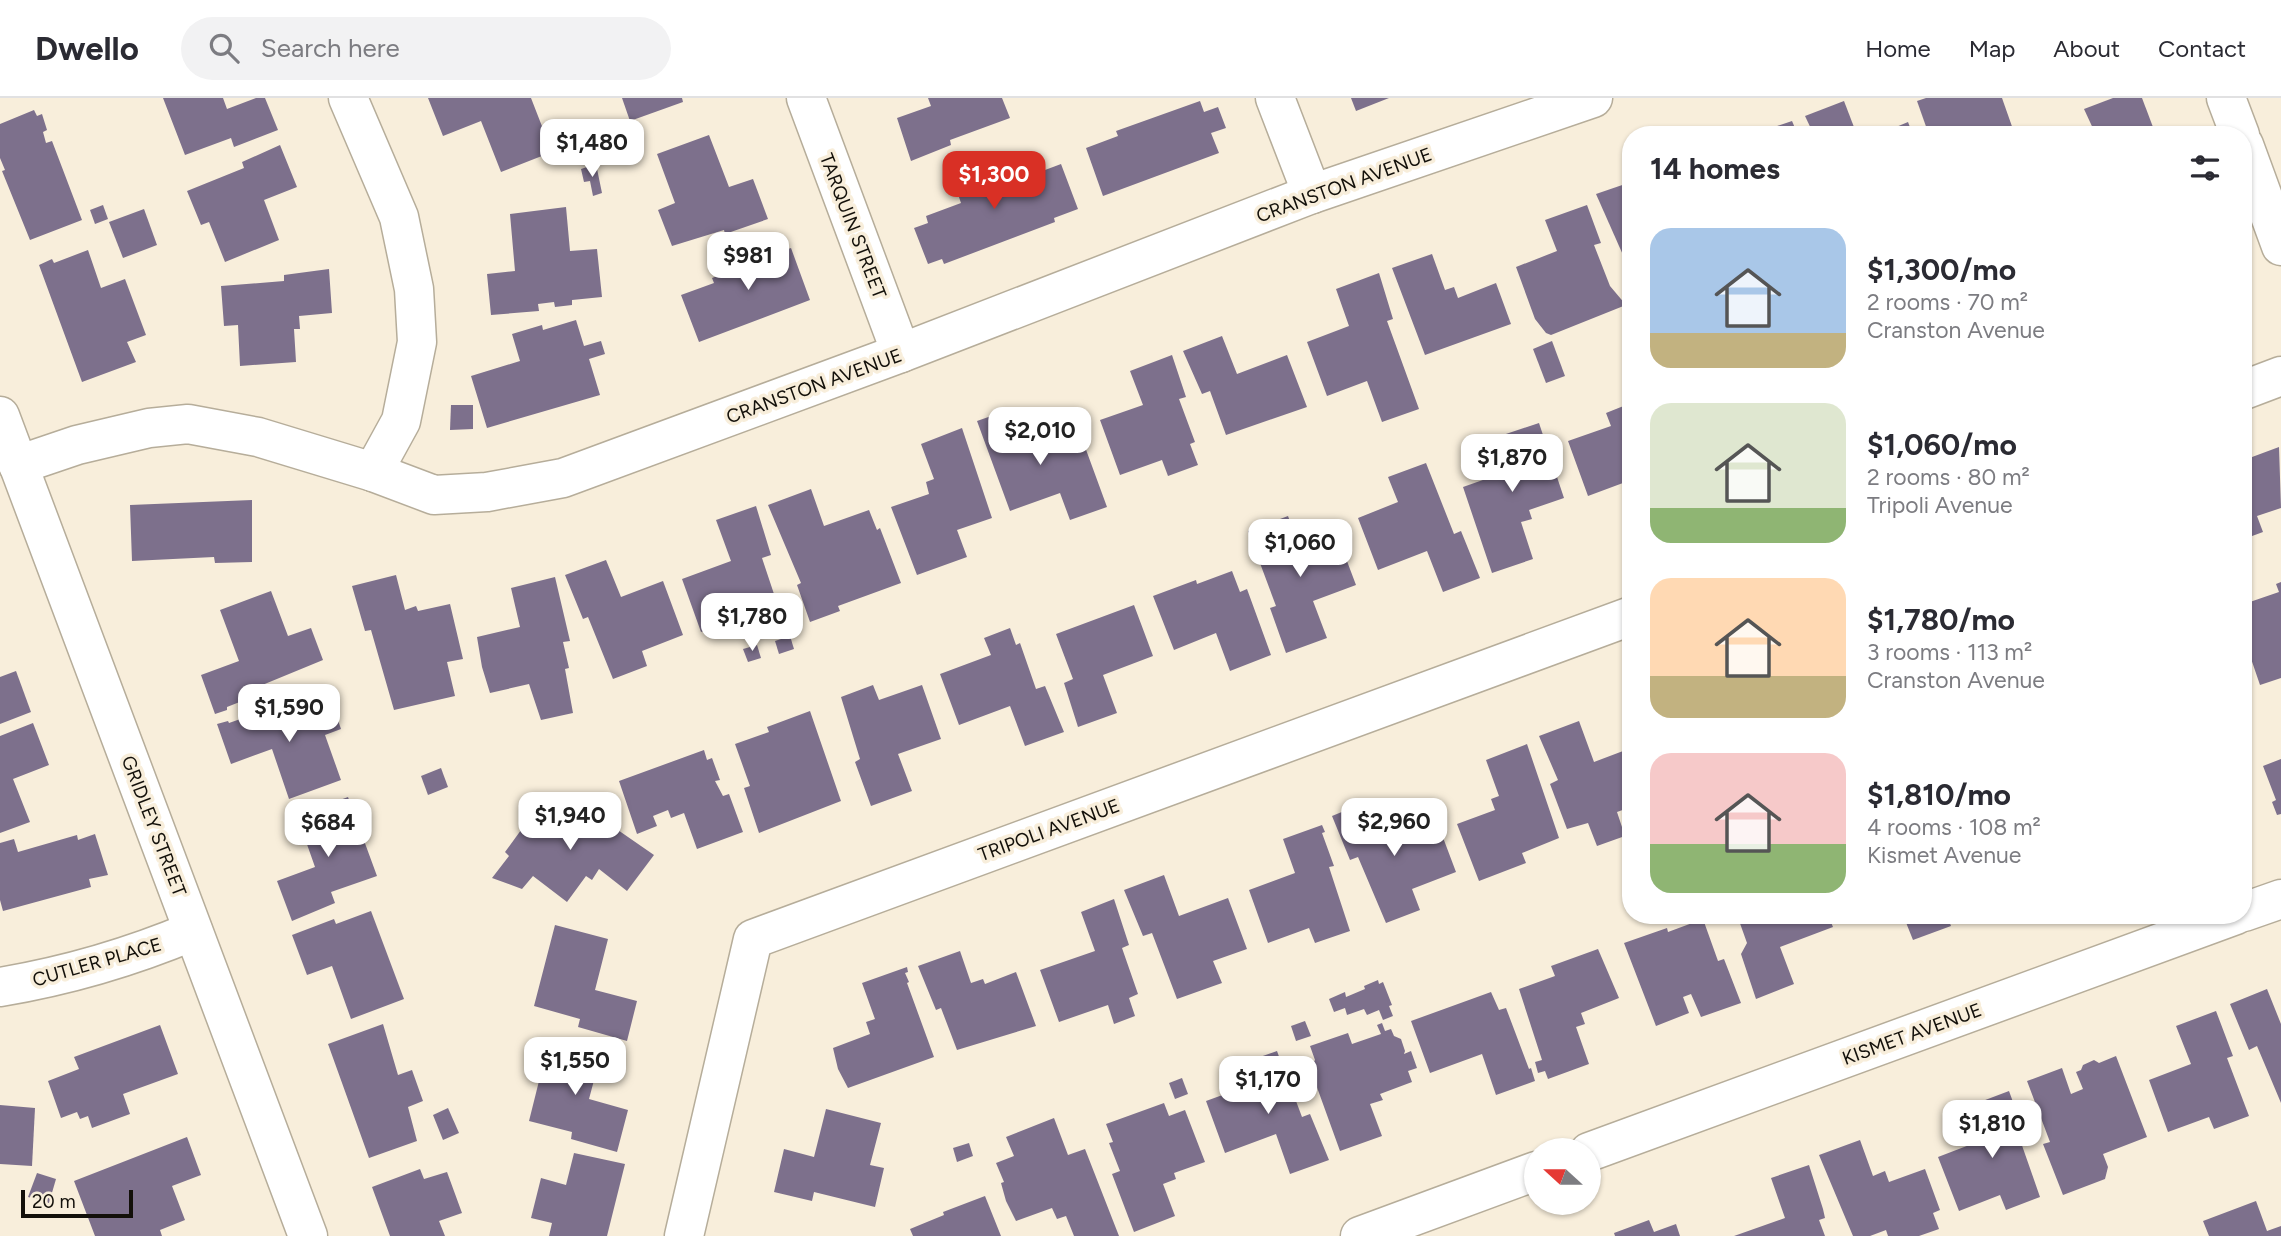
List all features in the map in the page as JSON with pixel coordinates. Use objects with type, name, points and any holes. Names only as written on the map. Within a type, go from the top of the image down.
[{"type":"street","points":[[348,98],[399,217],[414,289],[417,342],[401,421],[373,472]]},
{"type":"street","name":"TARQUIN STREET","points":[[806,98],[901,353]]},
{"type":"street","points":[[1275,98],[1312,194]]},
{"type":"street","name":"CRANSTON AVENUE","points":[[18,466],[89,442],[149,428],[188,425],[258,437],[373,472],[434,495],[487,492],[562,478],[901,353],[1312,194],[1592,98]]},
{"type":"street","points":[[2226,98],[2237,126]]},
{"type":"street","points":[[2252,167],[2281,246]]},
{"type":"street","points":[[2252,387],[2281,376]]},
{"type":"street","name":"GRIDLEY STREET","points":[[0,416],[308,1236]]},
{"type":"street","name":"TRIPOLI AVENUE","points":[[684,1236],[753,939],[1622,619]]},
{"type":"street","points":[[2252,909],[2281,899]]},
{"type":"street","name":"KISMET AVENUE","points":[[1601,1148],[2211,924]]},
{"type":"street","name":"CUTLER PLACE","points":[[0,987],[36,981],[142,952],[193,931]]},
{"type":"street","points":[[1360,1236],[1524,1175]]},
{"type":"building","points":[[163,98],[223,98],[227,109],[256,98],[265,98],[278,130],[234,147],[231,138],[185,155]]},
{"type":"building","points":[[428,98],[531,98],[552,152],[501,172],[481,121],[443,136]]},
{"type":"building","points":[[622,98],[682,98],[683,102],[630,121]]},
{"type":"building","points":[[928,98],[1002,98],[1010,118],[950,140],[951,145],[911,161],[897,118],[931,106]]},
{"type":"building","points":[[1351,98],[1389,98],[1356,111]]},
{"type":"building","points":[[1926,98],[2002,98],[2012,126],[1926,126],[1917,101]]},
{"type":"building","points":[[2113,98],[2142,98],[2153,126],[2092,126],[2084,109]]},
{"type":"building","points":[[1200,101],[1204,112],[1218,107],[1226,128],[1211,133],[1219,153],[1103,196],[1086,148],[1118,136],[1116,131]]},
{"type":"building","points":[[1844,101],[1854,126],[1810,126],[1805,116]]},
{"type":"building","points":[[34,110],[37,116],[42,114],[47,130],[43,132],[46,143],[52,141],[82,220],[30,240],[2,171],[5,170],[0,158],[0,124]]},
{"type":"building","points":[[1792,121],[1794,126],[1777,126]]},
{"type":"building","points":[[709,135],[729,187],[753,179],[768,219],[725,234],[724,230],[672,246],[658,210],[675,203],[657,154]]},
{"type":"building","points":[[280,145],[297,187],[264,200],[279,240],[225,262],[209,222],[201,225],[187,191],[244,168],[242,162]]},
{"type":"building","points":[[985,158],[995,185],[1061,164],[1078,209],[1054,218],[1055,222],[944,264],[942,259],[928,264],[914,228],[928,223],[926,216],[961,203],[950,171]]},
{"type":"building","points":[[596,164],[602,193],[593,196],[590,181],[584,182],[581,169]]},
{"type":"building","points":[[1622,185],[1622,253],[1596,194]]},
{"type":"building","points":[[103,205],[108,219],[95,224],[90,210]]},
{"type":"building","points":[[1587,205],[1601,243],[1594,245],[1610,286],[1622,300],[1622,307],[1551,335],[1546,333],[1535,319],[1516,267],[1557,251],[1545,220]]},
{"type":"building","points":[[566,207],[570,251],[597,249],[602,297],[572,300],[572,305],[555,307],[554,302],[538,304],[539,311],[491,315],[487,274],[515,271],[510,214]]},
{"type":"building","points":[[144,209],[157,245],[123,258],[109,222]]},
{"type":"building","points":[[778,233],[785,250],[791,248],[810,300],[699,342],[681,295],[714,283],[712,278],[763,259],[757,242]]},
{"type":"building","points":[[88,250],[101,288],[125,279],[146,335],[127,342],[136,362],[82,382],[39,265],[52,259],[54,263]]},
{"type":"building","points":[[1432,254],[1445,290],[1454,287],[1458,298],[1496,283],[1511,324],[1425,355],[1392,268]]},
{"type":"building","points":[[329,269],[332,313],[299,316],[300,329],[294,329],[296,362],[240,366],[238,325],[224,326],[221,286],[284,281],[284,275]]},
{"type":"building","points":[[1379,273],[1393,319],[1387,321],[1419,409],[1382,422],[1367,381],[1327,396],[1307,342],[1349,326],[1336,289]]},
{"type":"building","points":[[576,320],[584,346],[601,341],[605,354],[589,359],[600,395],[487,428],[471,376],[520,361],[512,334],[542,325],[543,330]]},
{"type":"building","points":[[1222,336],[1237,374],[1287,355],[1307,407],[1226,435],[1210,391],[1202,394],[1183,351]]},
{"type":"building","points":[[1552,341],[1565,376],[1546,383],[1533,349]]},
{"type":"building","points":[[1172,355],[1186,397],[1179,399],[1195,442],[1190,444],[1198,465],[1168,476],[1162,460],[1120,475],[1100,420],[1143,405],[1130,371]]},
{"type":"building","points":[[451,405],[473,405],[473,429],[450,430]]},
{"type":"building","points":[[1017,407],[1030,445],[1042,441],[1045,449],[1081,436],[1107,507],[1070,520],[1060,493],[1010,511],[977,421]]},
{"type":"building","points":[[1622,407],[1622,483],[1588,496],[1568,441],[1611,426],[1606,413]]},
{"type":"building","points":[[1539,423],[1564,498],[1529,510],[1532,519],[1521,522],[1533,559],[1492,573],[1463,487],[1497,475],[1493,463],[1489,464],[1482,442]]},
{"type":"building","points":[[962,428],[992,518],[957,530],[967,557],[917,575],[891,507],[929,494],[926,482],[934,479],[921,444]]},
{"type":"building","points":[[2279,447],[2281,508],[2257,516],[2263,532],[2252,536],[2252,457]]},
{"type":"building","points":[[1426,463],[1454,534],[1461,531],[1480,578],[1443,592],[1427,551],[1378,570],[1358,518],[1398,502],[1388,477]]},
{"type":"building","points":[[811,489],[824,526],[869,510],[877,530],[880,528],[901,583],[838,606],[840,611],[810,622],[797,585],[801,583],[768,505]]},
{"type":"building","points":[[252,500],[252,562],[215,563],[214,557],[132,561],[130,505]]},
{"type":"building","points":[[756,506],[771,555],[762,558],[784,624],[753,636],[745,616],[701,632],[682,579],[731,561],[716,520]]},
{"type":"building","points":[[1288,516],[1299,546],[1336,532],[1356,585],[1313,601],[1327,638],[1286,653],[1270,608],[1276,606],[1248,531]]},
{"type":"building","points":[[606,560],[621,597],[663,581],[683,635],[642,651],[647,666],[613,679],[588,617],[583,619],[565,575]]},
{"type":"building","points":[[1232,571],[1240,592],[1247,589],[1271,655],[1230,671],[1216,633],[1174,650],[1153,596],[1196,580],[1197,584]]},
{"type":"building","points":[[396,575],[405,610],[416,606],[418,611],[450,604],[463,659],[447,662],[455,696],[394,710],[371,630],[365,631],[352,586]]},
{"type":"building","points":[[555,577],[570,641],[563,642],[569,668],[565,669],[573,713],[541,720],[529,684],[490,693],[477,637],[520,627],[511,588]]},
{"type":"building","points":[[2281,582],[2281,678],[2260,685],[2252,662],[2252,601],[2279,592],[2276,584]]},
{"type":"building","points":[[271,591],[288,636],[311,628],[323,660],[255,688],[257,695],[215,714],[201,675],[239,661],[220,610]]},
{"type":"building","points":[[1134,605],[1153,656],[1103,675],[1117,713],[1078,727],[1064,683],[1073,679],[1056,634]]},
{"type":"building","points":[[1010,628],[1016,645],[1020,643],[1036,689],[1045,686],[1064,732],[1025,746],[1010,706],[959,725],[940,674],[991,655],[984,638]]},
{"type":"building","points":[[790,636],[794,649],[779,654],[775,641]]},
{"type":"building","points":[[757,645],[761,658],[748,662],[743,649]]},
{"type":"building","points":[[16,671],[31,712],[0,724],[0,677]]},
{"type":"building","points":[[873,685],[879,700],[922,685],[941,739],[898,754],[912,791],[871,806],[855,762],[860,759],[841,697]]},
{"type":"building","points":[[330,697],[341,729],[325,735],[341,780],[289,799],[272,749],[231,764],[217,724],[229,723],[263,711],[267,720]]},
{"type":"building","points":[[810,711],[841,801],[759,833],[744,788],[750,786],[735,744],[769,732],[767,727]]},
{"type":"building","points":[[1579,721],[1594,762],[1622,751],[1622,810],[1617,812],[1622,837],[1597,846],[1588,823],[1567,829],[1550,784],[1558,780],[1539,736]]},
{"type":"building","points":[[33,723],[49,765],[13,779],[30,822],[0,833],[0,736]]},
{"type":"building","points":[[1527,744],[1559,838],[1522,853],[1526,863],[1479,881],[1457,824],[1495,810],[1491,799],[1499,796],[1486,760]]},
{"type":"building","points":[[704,750],[707,760],[712,758],[720,780],[715,781],[723,796],[729,794],[743,832],[697,849],[684,813],[671,818],[668,810],[653,816],[657,826],[637,834],[619,781]]},
{"type":"building","points":[[2281,759],[2281,814],[2277,815],[2272,802],[2276,800],[2263,766]]},
{"type":"building","points":[[441,768],[448,787],[428,795],[421,776]]},
{"type":"building","points":[[556,793],[612,832],[615,828],[654,855],[627,891],[599,869],[592,880],[586,876],[567,902],[533,876],[522,889],[492,878],[509,856],[505,852],[529,819],[533,823]]},
{"type":"building","points":[[348,797],[377,876],[331,892],[335,903],[292,921],[277,881],[315,867],[297,816]]},
{"type":"building","points":[[1371,800],[1386,838],[1436,819],[1456,872],[1412,889],[1420,910],[1386,923],[1358,857],[1350,860],[1332,816]]},
{"type":"building","points":[[1322,825],[1325,832],[1322,833],[1334,866],[1329,867],[1350,931],[1315,943],[1309,928],[1268,943],[1249,890],[1295,873],[1283,839]]},
{"type":"building","points":[[95,834],[108,875],[89,879],[91,887],[3,911],[0,900],[0,843],[14,839],[18,852],[77,835],[78,840]]},
{"type":"building","points":[[1164,875],[1179,916],[1228,898],[1247,949],[1213,961],[1222,983],[1177,999],[1152,933],[1143,936],[1124,890]]},
{"type":"building","points":[[1114,899],[1129,945],[1122,948],[1138,994],[1129,998],[1135,1016],[1114,1024],[1108,1005],[1059,1022],[1040,970],[1095,951],[1081,912]]},
{"type":"building","points":[[371,911],[404,999],[351,1019],[332,966],[307,975],[292,935],[334,919],[336,924]]},
{"type":"building","points":[[1690,924],[1705,924],[1718,961],[1724,959],[1741,1003],[1701,1017],[1691,994],[1683,997],[1689,1013],[1656,1026],[1624,943],[1667,928],[1668,932]]},
{"type":"building","points":[[1740,924],[1832,924],[1833,927],[1780,947],[1794,984],[1756,999],[1741,954],[1747,943]]},
{"type":"building","points":[[1907,924],[1950,924],[1951,926],[1913,940]]},
{"type":"building","points":[[555,925],[608,939],[595,990],[637,1001],[627,1041],[578,1027],[580,1019],[534,1006]]},
{"type":"building","points":[[1598,949],[1619,998],[1581,1013],[1585,1024],[1576,1027],[1589,1064],[1548,1079],[1545,1071],[1538,1073],[1535,1062],[1542,1060],[1519,989],[1555,976],[1551,966]]},
{"type":"building","points":[[960,951],[971,983],[983,979],[985,984],[1016,972],[1036,1026],[957,1050],[941,1008],[936,1010],[918,966]]},
{"type":"building","points":[[907,967],[907,983],[934,1057],[848,1088],[838,1069],[833,1048],[870,1034],[866,1022],[875,1019],[862,983]]},
{"type":"building","points":[[1378,980],[1379,984],[1383,982],[1392,1005],[1389,1006],[1393,1016],[1383,1020],[1379,1010],[1367,1015],[1364,1009],[1347,1015],[1345,1008],[1334,1012],[1329,999],[1345,992],[1346,997]]},
{"type":"building","points":[[2267,989],[2281,1024],[2281,1103],[2257,1046],[2249,1050],[2230,1004]]},
{"type":"building","points":[[1491,992],[1499,1010],[1506,1008],[1535,1081],[1496,1095],[1482,1054],[1430,1073],[1411,1021]]},
{"type":"building","points":[[2216,1011],[2233,1056],[2227,1058],[2249,1116],[2214,1129],[2209,1117],[2168,1132],[2149,1080],[2191,1064],[2176,1026]]},
{"type":"building","points":[[1305,1021],[1311,1036],[1296,1041],[1291,1026]]},
{"type":"building","points":[[1382,1023],[1385,1031],[1391,1029],[1394,1036],[1401,1039],[1404,1054],[1411,1051],[1417,1068],[1408,1071],[1412,1082],[1380,1094],[1383,1100],[1370,1104],[1382,1136],[1340,1151],[1310,1068],[1315,1060],[1310,1046],[1348,1033],[1352,1044],[1381,1034],[1377,1025]]},
{"type":"building","points":[[383,1024],[398,1075],[412,1070],[423,1101],[408,1107],[417,1141],[369,1158],[328,1044]]},
{"type":"building","points":[[160,1025],[178,1074],[123,1094],[130,1114],[92,1128],[88,1116],[80,1119],[77,1112],[61,1118],[48,1081],[79,1069],[74,1057]]},
{"type":"building","points":[[545,1039],[601,1054],[589,1099],[628,1110],[617,1152],[571,1139],[572,1132],[529,1121],[540,1077],[536,1076]]},
{"type":"building","points":[[1277,1051],[1291,1090],[1295,1089],[1302,1117],[1310,1114],[1329,1160],[1290,1174],[1276,1134],[1225,1153],[1206,1101],[1250,1085],[1243,1063]]},
{"type":"building","points":[[2116,1056],[2147,1137],[2103,1154],[2108,1167],[2105,1179],[2063,1195],[2043,1144],[2050,1142],[2027,1081],[2062,1068],[2071,1094],[2083,1089],[2076,1072],[2081,1070],[2083,1065],[2094,1060],[2099,1063]]},
{"type":"building","points":[[1182,1078],[1188,1094],[1175,1099],[1169,1083]]},
{"type":"building","points":[[2009,1091],[2024,1132],[2018,1134],[2040,1197],[2006,1210],[2000,1195],[1959,1211],[1938,1157],[1985,1139],[1972,1105]]},
{"type":"building","points":[[1164,1103],[1169,1116],[1185,1110],[1205,1162],[1174,1173],[1176,1179],[1163,1184],[1175,1216],[1134,1232],[1112,1174],[1120,1171],[1109,1143],[1113,1142],[1106,1124]]},
{"type":"building","points":[[0,1105],[35,1108],[32,1166],[0,1164]]},
{"type":"building","points":[[448,1108],[459,1133],[443,1140],[433,1115]]},
{"type":"building","points":[[826,1109],[881,1123],[870,1165],[884,1168],[875,1207],[814,1192],[812,1201],[774,1192],[784,1149],[814,1157]]},
{"type":"building","points":[[1054,1118],[1068,1155],[1085,1149],[1119,1236],[1074,1236],[1066,1216],[1057,1219],[1052,1208],[1016,1221],[1006,1201],[1001,1183],[1004,1182],[996,1163],[1014,1156],[1006,1137]]},
{"type":"building","points":[[187,1137],[201,1175],[172,1186],[185,1220],[160,1230],[162,1236],[95,1236],[74,1181]]},
{"type":"building","points":[[1860,1140],[1873,1176],[1885,1171],[1889,1182],[1925,1169],[1940,1210],[1933,1213],[1939,1229],[1919,1236],[1888,1236],[1886,1230],[1870,1236],[1853,1236],[1819,1155]]},
{"type":"building","points":[[969,1143],[973,1156],[957,1162],[953,1148]]},
{"type":"building","points":[[574,1153],[625,1164],[607,1236],[549,1236],[552,1223],[531,1218],[541,1178],[566,1185]]},
{"type":"building","points":[[1809,1165],[1823,1209],[1825,1218],[1819,1220],[1825,1236],[1734,1236],[1785,1218],[1771,1178]]},
{"type":"building","points":[[420,1169],[424,1179],[447,1172],[462,1213],[439,1221],[445,1236],[390,1236],[372,1187]]},
{"type":"building","points":[[37,1173],[56,1179],[49,1203],[28,1197]]},
{"type":"building","points":[[985,1196],[1001,1236],[913,1236],[910,1229],[944,1215],[943,1212]]},
{"type":"building","points":[[2256,1201],[2267,1231],[2281,1226],[2281,1236],[2209,1236],[2203,1221]]},
{"type":"building","points":[[1649,1220],[1654,1232],[1676,1224],[1680,1236],[1615,1236],[1614,1233]]}]
